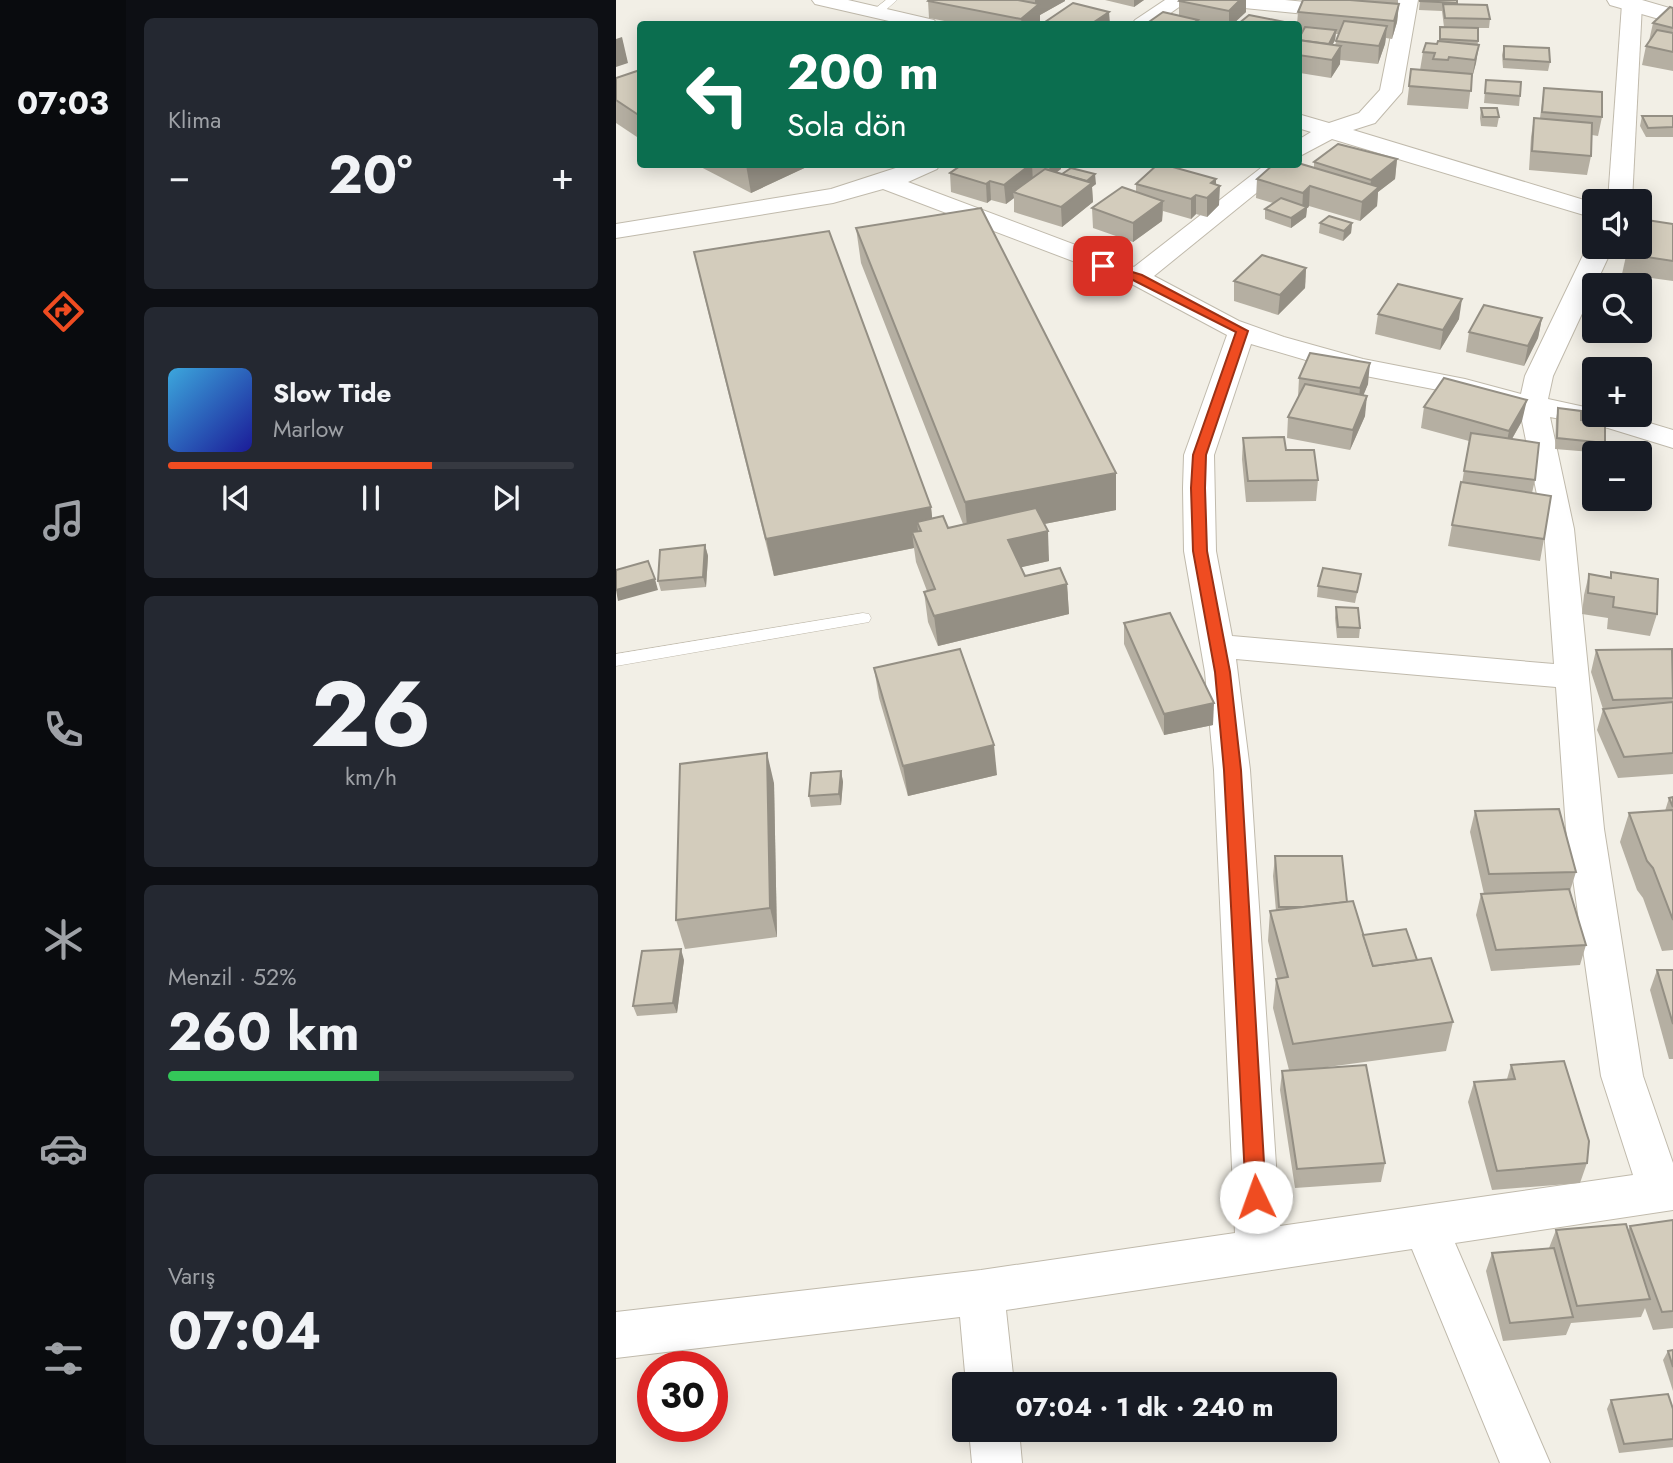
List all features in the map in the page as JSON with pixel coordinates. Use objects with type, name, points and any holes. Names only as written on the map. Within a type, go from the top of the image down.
[{"type":"street","points":[[822,0],[884,6],[920,21]]},
{"type":"street","points":[[1147,21],[1179,0]]},
{"type":"street","points":[[1224,0],[1372,15],[1407,9],[1391,92],[1367,118],[1329,131],[1302,148]]},
{"type":"street","points":[[1620,189],[1625,2],[1673,16]]},
{"type":"street","points":[[1302,122],[1582,207]]},
{"type":"street","points":[[616,231],[833,196],[886,182],[919,168]]},
{"type":"street","points":[[1138,277],[1276,168]]},
{"type":"street","points":[[886,182],[1138,277],[1242,331],[1275,343],[1360,367],[1465,387],[1533,406],[1614,421],[1673,439]]},
{"type":"street","points":[[616,1335],[981,1292],[1667,1190],[1622,1076],[1585,829],[1559,529],[1533,406],[1539,376],[1594,259]]},
{"type":"street","points":[[1242,331],[1199,455],[1200,551],[1217,646],[1233,770],[1259,1250]]},
{"type":"street","points":[[1217,646],[1571,677]]},
{"type":"street","points":[[1426,1226],[1525,1463]]},
{"type":"street","points":[[981,1292],[989,1372]]},
{"type":"street","points":[[995,1442],[997,1463]]},
{"type":"lane","points":[[616,660],[863,618]]},
{"type":"building","points":[[929,0],[1018,0],[1039,4],[1021,19]]},
{"type":"building","points":[[1180,0],[1240,0],[1229,11]]},
{"type":"building","points":[[1303,0],[1399,4],[1394,21],[1298,12]]},
{"type":"building","points":[[1457,0],[1457,3],[1420,1]]},
{"type":"building","points":[[1073,3],[1109,12],[1096,21],[1046,21]]},
{"type":"building","points":[[1443,4],[1487,5],[1490,19],[1445,18]]},
{"type":"building","points":[[1670,7],[1673,8],[1673,28],[1653,23]]},
{"type":"building","points":[[1163,12],[1198,20],[1196,21],[1150,21]]},
{"type":"building","points":[[1249,15],[1280,21],[1242,21]]},
{"type":"building","points":[[1344,21],[1387,26],[1379,46],[1336,41]]},
{"type":"building","points":[[1305,27],[1336,30],[1329,44],[1302,41]]},
{"type":"building","points":[[1440,27],[1478,28],[1478,41],[1440,39]]},
{"type":"building","points":[[1657,30],[1673,33],[1673,52],[1646,46]]},
{"type":"building","points":[[1302,41],[1341,46],[1332,60],[1302,56]]},
{"type":"building","points":[[1438,41],[1479,45],[1475,60],[1449,57],[1448,60],[1433,59],[1435,53],[1423,52],[1426,43],[1437,44]]},
{"type":"building","points":[[1504,46],[1549,48],[1550,62],[1504,59]]},
{"type":"building","points":[[1411,69],[1472,74],[1471,91],[1409,86]]},
{"type":"building","points":[[637,71],[637,114],[616,100],[616,78]]},
{"type":"building","points":[[1486,80],[1521,82],[1520,96],[1485,93]]},
{"type":"building","points":[[1544,88],[1602,92],[1602,117],[1542,112]]},
{"type":"building","points":[[1481,108],[1497,108],[1499,117],[1483,117]]},
{"type":"building","points":[[1642,116],[1673,116],[1673,127],[1648,128]]},
{"type":"building","points":[[1534,118],[1592,123],[1591,156],[1532,151]]},
{"type":"building","points":[[1338,144],[1397,159],[1371,180],[1314,162]]},
{"type":"building","points":[[1302,164],[1379,187],[1362,202],[1310,186],[1303,193],[1257,179],[1269,168],[1302,168]]},
{"type":"building","points":[[957,168],[1026,168],[1004,185],[990,181],[986,184],[950,173]]},
{"type":"building","points":[[1071,168],[1095,174],[1087,181],[1062,174]]},
{"type":"building","points":[[1154,168],[1176,168],[1216,179],[1211,183],[1220,186],[1207,198],[1196,195],[1191,199],[1136,184]]},
{"type":"building","points":[[1045,169],[1092,183],[1061,207],[1013,192]]},
{"type":"building","points":[[1122,187],[1163,201],[1133,223],[1092,208]]},
{"type":"building","points":[[1281,198],[1307,207],[1291,218],[1265,209]]},
{"type":"building","points":[[981,208],[1116,473],[965,502],[856,228]]},
{"type":"building","points":[[1329,216],[1352,223],[1344,231],[1320,223]]},
{"type":"building","points":[[1652,221],[1673,224],[1673,261],[1652,258]]},
{"type":"building","points":[[829,231],[931,507],[766,539],[694,252]]},
{"type":"building","points":[[1262,255],[1306,268],[1280,295],[1234,281]]},
{"type":"building","points":[[1398,284],[1462,299],[1443,330],[1378,314]]},
{"type":"building","points":[[1484,305],[1542,318],[1528,346],[1469,332]]},
{"type":"building","points":[[1310,353],[1370,363],[1360,388],[1299,378]]},
{"type":"building","points":[[1444,378],[1527,400],[1509,431],[1424,407]]},
{"type":"building","points":[[1305,384],[1367,396],[1353,430],[1288,417]]},
{"type":"building","points":[[1558,408],[1581,411],[1582,427],[1605,427],[1605,441],[1557,438]]},
{"type":"building","points":[[1471,433],[1539,443],[1535,480],[1464,471]]},
{"type":"building","points":[[1284,437],[1286,450],[1314,450],[1318,480],[1248,481],[1243,438]]},
{"type":"building","points":[[1461,482],[1551,496],[1544,539],[1452,525]]},
{"type":"building","points":[[1036,508],[1048,531],[1008,540],[1025,576],[1060,568],[1067,584],[934,616],[924,592],[935,589],[912,532],[921,531],[917,522],[943,516],[948,528]]},
{"type":"building","points":[[705,545],[703,577],[658,581],[660,550]]},
{"type":"building","points":[[648,561],[655,579],[616,590],[616,570]]},
{"type":"building","points":[[1323,568],[1361,574],[1357,592],[1318,586]]},
{"type":"building","points":[[1611,572],[1658,579],[1657,614],[1613,607],[1614,597],[1588,593],[1589,574],[1611,578]]},
{"type":"building","points":[[1336,607],[1358,608],[1360,628],[1338,627]]},
{"type":"building","points":[[1170,613],[1214,703],[1164,714],[1124,623]]},
{"type":"building","points":[[960,649],[994,745],[903,766],[874,668]]},
{"type":"building","points":[[1672,649],[1673,698],[1613,700],[1596,650]]},
{"type":"building","points":[[1673,702],[1673,753],[1624,757],[1603,709]]},
{"type":"building","points":[[767,753],[770,908],[676,920],[680,764]]},
{"type":"building","points":[[841,771],[839,794],[809,796],[811,773]]},
{"type":"building","points":[[1559,809],[1576,872],[1489,874],[1475,811]]},
{"type":"building","points":[[1673,810],[1673,920],[1629,813]]},
{"type":"building","points":[[1275,856],[1342,856],[1347,902],[1279,907]]},
{"type":"building","points":[[1569,889],[1586,945],[1496,950],[1481,894]]},
{"type":"building","points":[[1353,901],[1373,966],[1431,958],[1453,1022],[1293,1044],[1276,979],[1288,977],[1270,911]]},
{"type":"building","points":[[1406,929],[1417,960],[1373,966],[1363,935]]},
{"type":"building","points":[[681,949],[673,1003],[633,1006],[642,951]]},
{"type":"building","points":[[1657,970],[1673,970],[1673,1024]]},
{"type":"building","points":[[1564,1061],[1589,1141],[1587,1163],[1497,1171],[1474,1082],[1515,1079],[1511,1065]]},
{"type":"building","points":[[1366,1065],[1385,1163],[1297,1169],[1282,1071]]},
{"type":"building","points":[[1673,1220],[1673,1311],[1662,1312],[1630,1226]]},
{"type":"building","points":[[1626,1224],[1650,1299],[1577,1306],[1556,1230]]},
{"type":"building","points":[[1554,1248],[1573,1317],[1510,1323],[1492,1253]]},
{"type":"building","points":[[1673,1350],[1673,1367],[1668,1351]]},
{"type":"building","points":[[1668,1394],[1673,1409],[1673,1439],[1624,1444],[1611,1400]]},
{"type":"route","points":[[1103,266],[1138,277],[1242,331],[1199,455],[1198,488],[1200,551],[1222,672],[1233,770],[1256,1197]]}]
